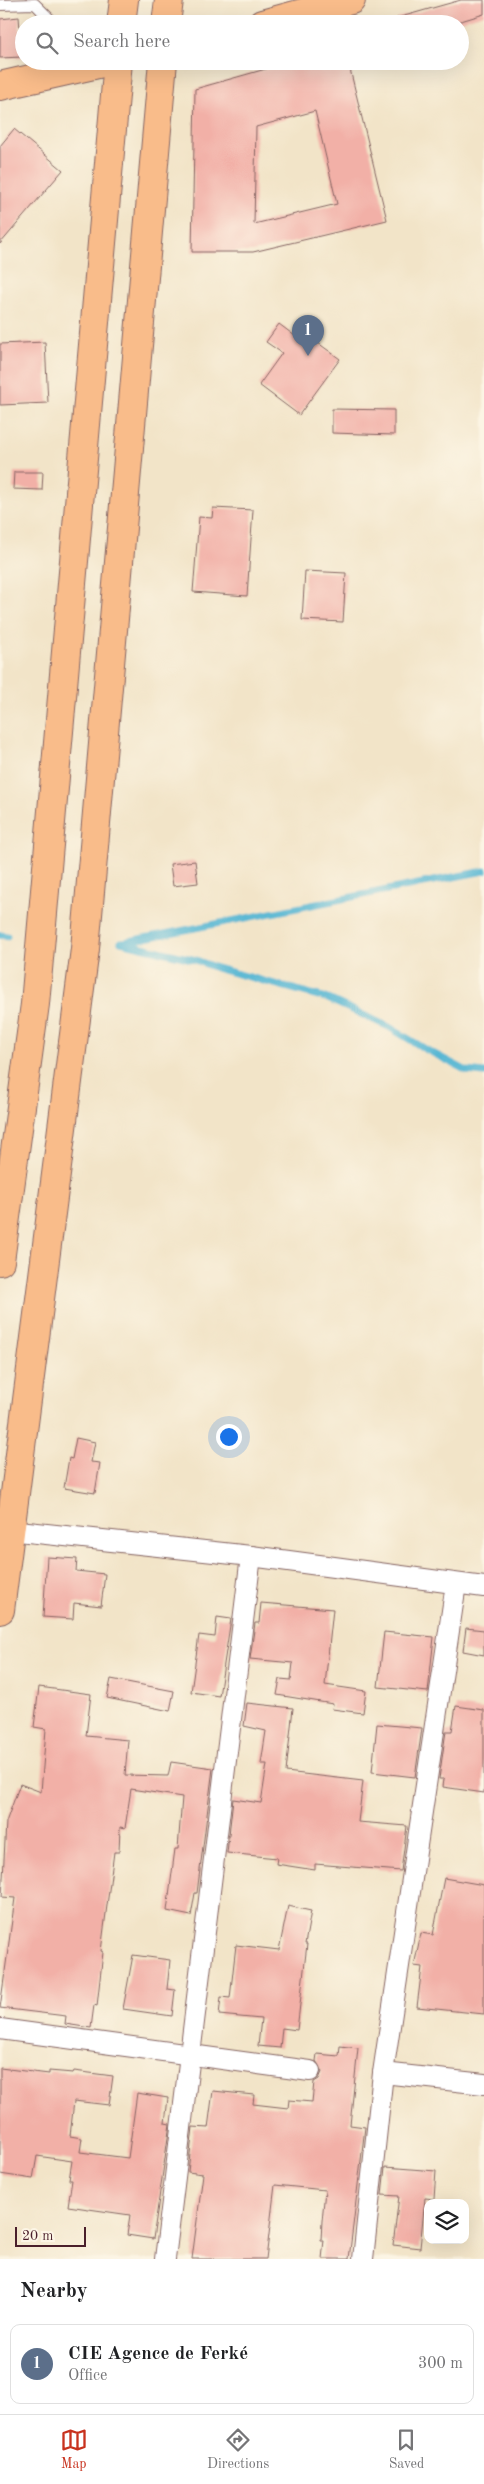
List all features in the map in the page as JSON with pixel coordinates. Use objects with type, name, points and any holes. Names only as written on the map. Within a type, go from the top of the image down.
[{"type":"main road","points":[[123,15],[124,0]]},
{"type":"main road","points":[[167,15],[169,0]]},
{"type":"main road","points":[[295,15],[351,0]]},
{"type":"main road","points":[[0,86],[48,70]]},
{"type":"main road","points":[[0,1261],[35,1004],[117,70]]},
{"type":"main road","points":[[0,1610],[5,1530],[85,949],[162,70]]},
{"type":"street","points":[[5,1530],[251,1556],[484,1587]]},
{"type":"street","points":[[165,2259],[251,1556]]},
{"type":"street","points":[[362,2259],[383,2073],[456,1584]]},
{"type":"street","points":[[0,2029],[310,2070]]},
{"type":"street","points":[[383,2073],[484,2084]]},
{"type":"lane","points":[[0,5],[35,4],[45,15]]},
{"type":"building","points":[[461,0],[484,0],[484,14],[469,19],[469,15],[408,15]]},
{"type":"building","points":[[15,17],[15,57],[0,58],[0,19]]},
{"type":"building","points":[[262,70],[350,70],[387,220],[253,252],[192,252],[195,89]],"holes":[[[315,111],[337,204],[254,224],[256,127]]]},
{"type":"building","points":[[14,129],[63,170],[0,244],[0,146]]},
{"type":"building","points":[[279,324],[299,339],[303,332],[340,359],[299,415],[259,385],[282,353],[266,342]]},
{"type":"building","points":[[45,342],[48,403],[0,405],[0,344]]},
{"type":"building","points":[[332,409],[394,410],[394,435],[332,433]]},
{"type":"building","points":[[14,472],[43,472],[42,490],[13,489]]},
{"type":"building","points":[[213,508],[253,510],[247,596],[193,592],[199,517],[212,518]]},
{"type":"building","points":[[305,571],[346,573],[343,622],[302,620]]},
{"type":"building","points":[[195,861],[198,883],[173,886],[170,864]]},
{"type":"building","points":[[76,1438],[95,1442],[91,1462],[100,1463],[95,1493],[64,1488],[69,1458],[72,1459]]},
{"type":"building","points":[[47,1557],[77,1559],[76,1571],[105,1574],[101,1606],[74,1603],[73,1619],[43,1617]]},
{"type":"building","points":[[261,1603],[333,1609],[325,1685],[366,1691],[363,1713],[332,1709],[333,1704],[277,1695],[280,1679],[291,1680],[293,1663],[250,1659],[255,1623],[259,1623]]},
{"type":"building","points":[[217,1617],[231,1619],[219,1696],[191,1692],[199,1635],[215,1637]]},
{"type":"building","points":[[466,1628],[484,1630],[484,1655],[463,1651]]},
{"type":"building","points":[[384,1632],[434,1637],[428,1692],[378,1687]]},
{"type":"building","points":[[111,1679],[174,1691],[170,1711],[107,1698]]},
{"type":"building","points":[[39,1687],[91,1694],[86,1736],[128,1740],[125,1775],[168,1776],[171,1762],[213,1768],[197,1893],[195,1893],[191,1916],[167,1911],[175,1849],[178,1849],[182,1797],[131,1789],[125,1828],[120,1827],[119,1852],[114,1852],[101,1951],[103,1952],[97,2006],[94,2005],[91,2028],[65,2024],[66,2016],[0,2008],[15,1898],[2,1897],[6,1822],[20,1784],[41,1792],[46,1729],[34,1727]]},
{"type":"building","points":[[247,1703],[293,1708],[286,1772],[363,1781],[358,1822],[407,1826],[401,1871],[315,1864],[315,1870],[276,1864],[277,1858],[227,1853],[233,1799],[261,1803],[267,1764],[261,1764],[266,1731],[244,1726]]},
{"type":"building","points":[[456,1706],[484,1710],[484,1793],[443,1787],[444,1779],[439,1779],[446,1731],[452,1731]]},
{"type":"building","points":[[377,1724],[422,1728],[415,1777],[372,1772]]},
{"type":"building","points":[[444,1878],[484,1885],[484,2014],[417,2007],[422,1967],[414,1966],[421,1933],[433,1935]]},
{"type":"building","points":[[288,1906],[311,1911],[305,1944],[307,1944],[297,2030],[282,2028],[280,2048],[258,2046],[261,2019],[219,2015],[221,1997],[230,1998],[236,1945],[279,1950]]},
{"type":"building","points":[[133,1955],[170,1960],[167,1989],[175,1990],[172,2016],[123,2009]]},
{"type":"building","points":[[340,2046],[358,2048],[350,2125],[365,2127],[349,2259],[322,2259],[324,2240],[321,2240],[325,2190],[275,2185],[266,2259],[192,2259],[203,2174],[188,2172],[193,2127],[208,2128],[213,2091],[254,2095],[253,2104],[288,2108],[289,2100],[312,2102],[314,2082],[319,2079],[322,2072],[316,2061],[317,2054],[339,2056]]},
{"type":"building","points":[[0,2068],[49,2074],[49,2071],[73,2073],[74,2071],[113,2076],[109,2105],[74,2101],[70,2136],[82,2138],[80,2152],[128,2158],[137,2093],[168,2098],[165,2123],[170,2124],[153,2239],[127,2235],[130,2215],[68,2206],[72,2180],[69,2180],[72,2161],[37,2156],[33,2179],[0,2174]]},
{"type":"building","points":[[385,2167],[436,2171],[434,2199],[424,2199],[420,2248],[393,2245],[399,2196],[382,2195]]},
{"type":"waterway","points":[[124,942],[484,871]]},
{"type":"waterway","points":[[0,935],[7,936]]},
{"type":"waterway","points":[[121,942],[196,960],[216,968],[326,998],[389,1027],[467,1071],[484,1073]]},
{"type":"place","name":"CIE Agence de Ferké","points":[[308,356]]}]
